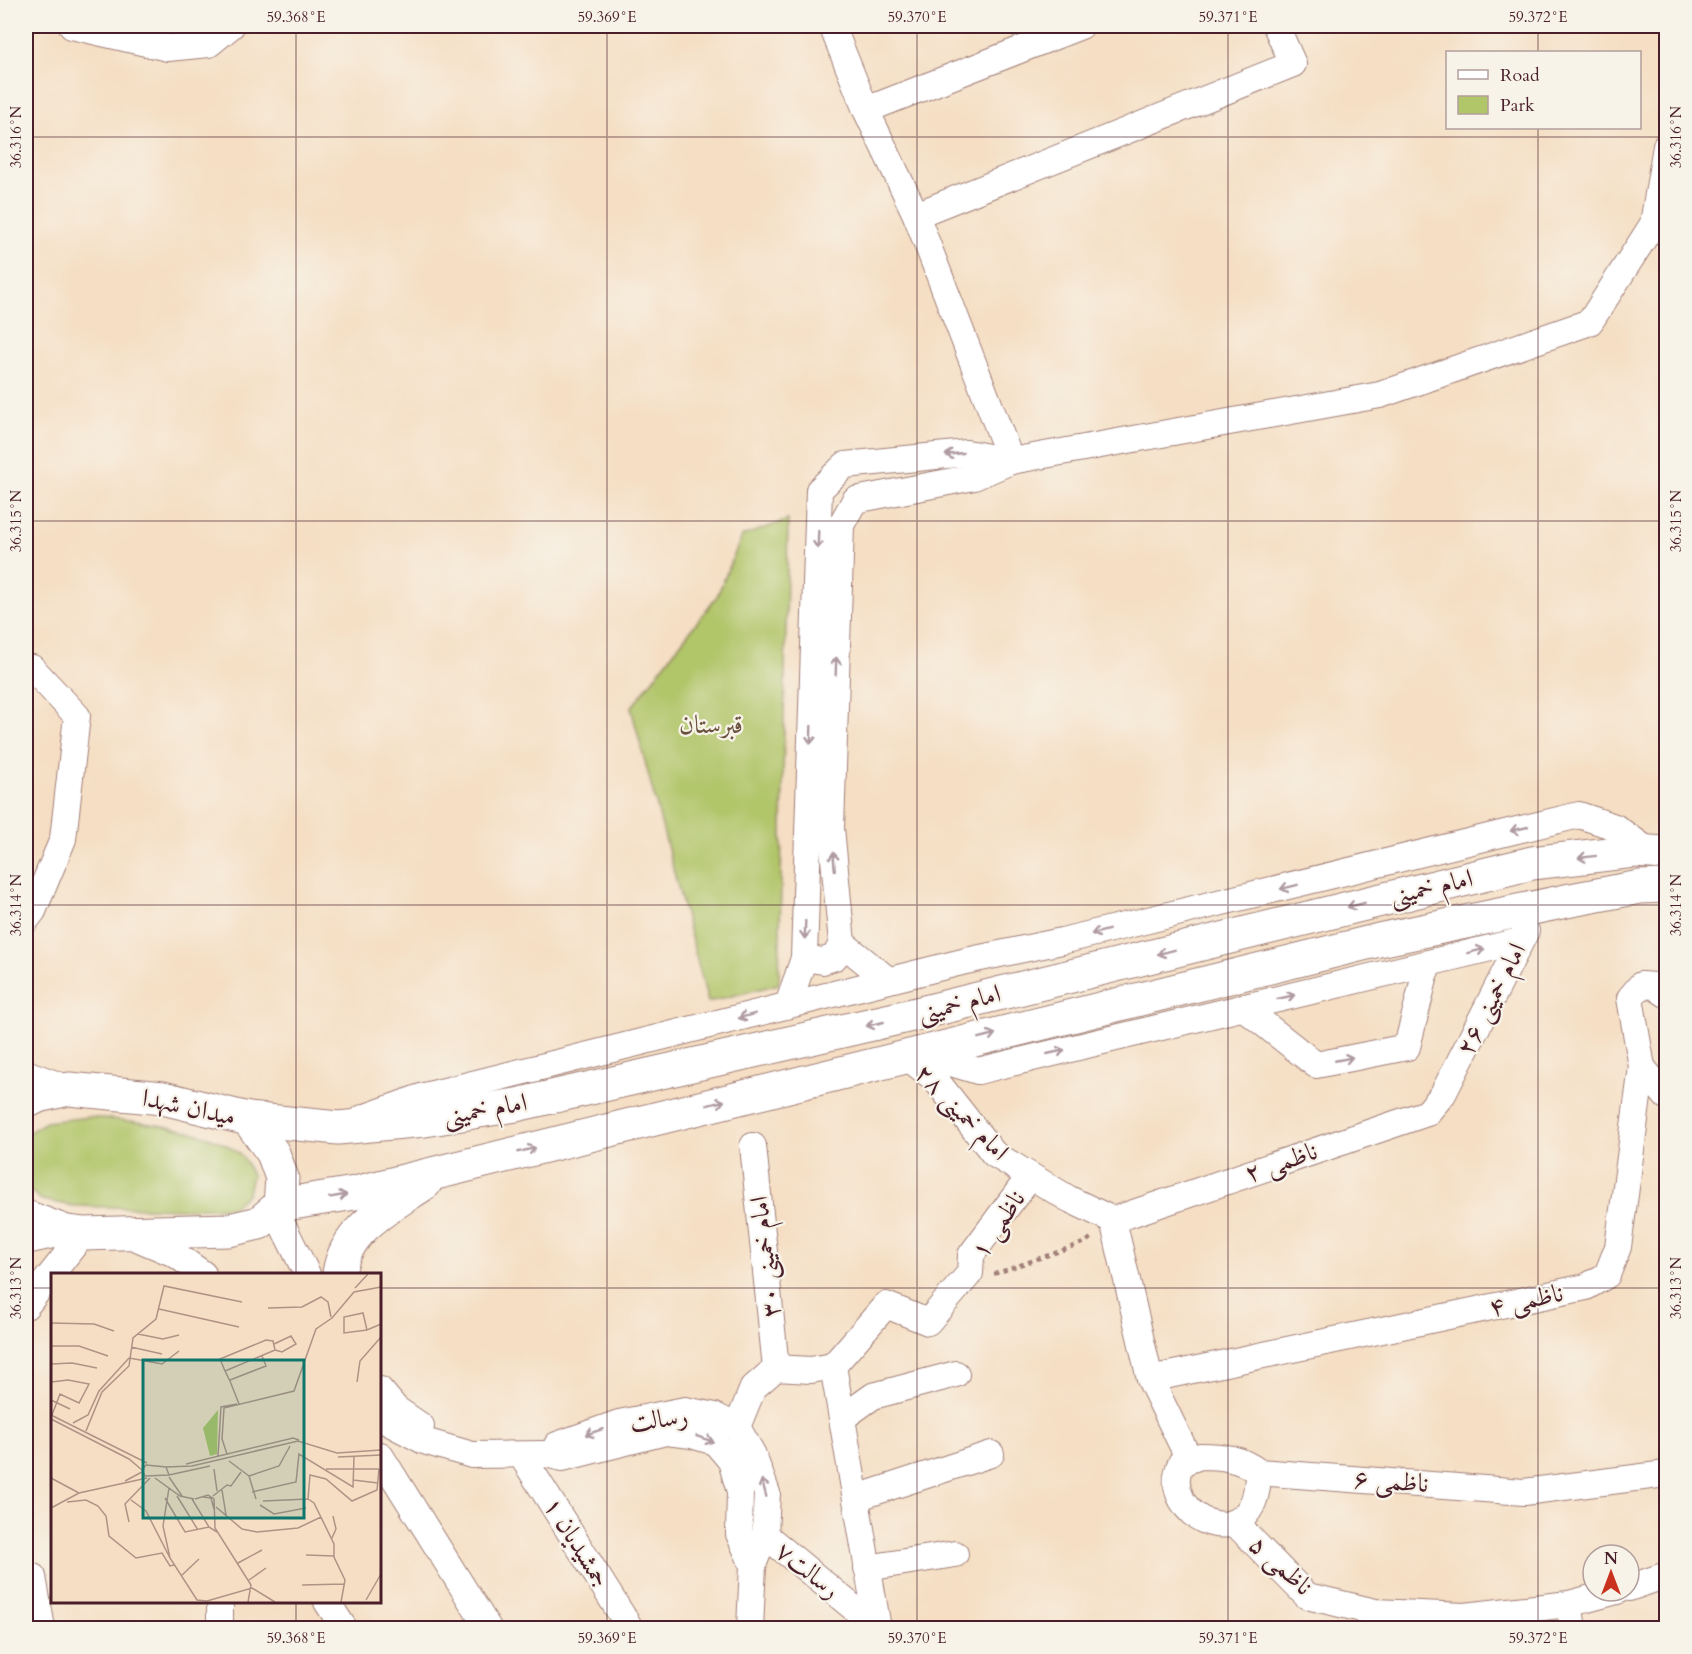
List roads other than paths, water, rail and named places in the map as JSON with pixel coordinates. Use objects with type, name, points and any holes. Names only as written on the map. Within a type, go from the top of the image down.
[{"type":"highway","name":"امام خمینی","points":[[248,1119],[338,1128],[424,1120],[516,1105],[908,1016],[1532,863],[1634,851],[1658,852]]},
{"type":"highway","name":"امام خمینی","points":[[277,1208],[355,1193],[442,1172],[1379,940],[1543,905],[1640,887],[1666,886]]},
{"type":"highway","name":"میدان شهدا","points":[[26,1102],[38,1096],[69,1089],[163,1098],[248,1119],[273,1153],[282,1178],[277,1208]]},
{"type":"highway","points":[[339,1273],[340,1266],[362,1226],[442,1172]]},
{"type":"highway","points":[[26,1217],[75,1233],[127,1234],[229,1230],[259,1223],[277,1208]]},
{"type":"street","points":[[72,26],[168,48],[209,44],[231,26]]},
{"type":"street","points":[[832,26],[866,110],[916,215],[1011,461]]},
{"type":"street","points":[[866,110],[1081,26]]},
{"type":"street","points":[[916,215],[1293,64],[1276,26]]},
{"type":"street","points":[[804,958],[823,961],[835,957],[842,943],[831,817],[841,525],[855,500],[974,477],[1011,461],[1380,395],[1590,322],[1653,224],[1666,146]]},
{"type":"street","points":[[788,1005],[804,958],[819,490],[845,465],[967,453],[1011,461]]},
{"type":"street","points":[[831,479],[855,500]]},
{"type":"street","points":[[26,920],[33,912],[63,839],[77,716],[32,668]]},
{"type":"street","points":[[338,1128],[424,1096],[966,961],[1062,941],[1579,815],[1615,827],[1658,852]]},
{"type":"street","name":"امام خمینی ۲۶","points":[[1443,1094],[1520,941],[1543,905]]},
{"type":"street","points":[[1062,941],[1070,976]]},
{"type":"street","points":[[912,1054],[978,1071],[1520,941]]},
{"type":"street","points":[[842,943],[888,980]]},
{"type":"street","points":[[1243,1007],[1316,1065],[1407,1047],[1428,963]]},
{"type":"street","name":"ناظمی ۴","points":[[1150,1379],[1586,1287],[1607,1275],[1618,1247],[1642,1067],[1630,998],[1641,985],[1654,986],[1666,994]]},
{"type":"street","name":"امام خمینی ۲۸","points":[[912,1054],[935,1079],[994,1154],[1069,1199],[1113,1220]]},
{"type":"street","points":[[1642,1067],[1666,1096]]},
{"type":"street","points":[[26,1073],[69,1089]]},
{"type":"street","name":"ناظمی ۲","points":[[1113,1220],[1427,1113],[1443,1094]]},
{"type":"street","name":"امام خمینی ۳۰","points":[[753,1146],[776,1368]]},
{"type":"street","name":"ناظمی ۱","points":[[833,1366],[886,1305],[928,1322],[970,1273],[971,1255],[1030,1176]]},
{"type":"street","points":[[277,1208],[307,1273]]},
{"type":"street","points":[[1113,1220],[1150,1379],[1189,1459]]},
{"type":"street","points":[[26,1241],[75,1233]]},
{"type":"street","points":[[26,1306],[75,1233]]},
{"type":"street","points":[[127,1234],[175,1254],[200,1273]]},
{"type":"street","points":[[737,1428],[753,1388],[776,1368],[811,1370],[833,1366],[878,1629]]},
{"type":"street","points":[[842,1418],[873,1396],[956,1374]]},
{"type":"street","name":"رسالت","points":[[381,1391],[396,1409],[457,1449]]},
{"type":"street","name":"رسالت","points":[[534,1455],[560,1442],[619,1423],[685,1410],[715,1416],[737,1428],[753,1455],[767,1493],[765,1535],[753,1565],[750,1629]]},
{"type":"street","name":"رسالت","points":[[381,1419],[393,1428],[424,1441],[472,1455],[534,1455],[563,1458],[666,1432],[692,1435],[715,1442],[731,1461],[740,1492],[739,1534],[753,1565]]},
{"type":"street","points":[[856,1498],[991,1454]]},
{"type":"street","name":"جمشیدیان ۱","points":[[534,1455],[630,1629]]},
{"type":"street","points":[[1214,1456],[1248,1464],[1258,1472],[1258,1487],[1248,1513],[1234,1522],[1221,1526],[1206,1523],[1184,1503],[1177,1485],[1177,1471],[1181,1463],[1189,1459],[1214,1456]]},
{"type":"street","points":[[381,1457],[488,1629]]},
{"type":"street","name":"ناظمی ۶","points":[[1258,1472],[1524,1492],[1666,1474]]},
{"type":"street","name":"ناظمی ۵","points":[[1234,1522],[1307,1596],[1375,1612],[1465,1616],[1571,1616],[1595,1603]]},
{"type":"street","name":"رسالت۷","points":[[765,1535],[878,1629]]},
{"type":"street","points":[[867,1568],[955,1554]]},
{"type":"street","points":[[26,1575],[33,1577],[42,1629]]},
{"type":"street","points":[[1641,1584],[1666,1575]]},
{"type":"street","points":[[220,1603],[220,1629]]},
{"type":"street","points":[[328,1603],[344,1629]]},
{"type":"park label","name":"قبرستان","points":[[711,724]]}]
